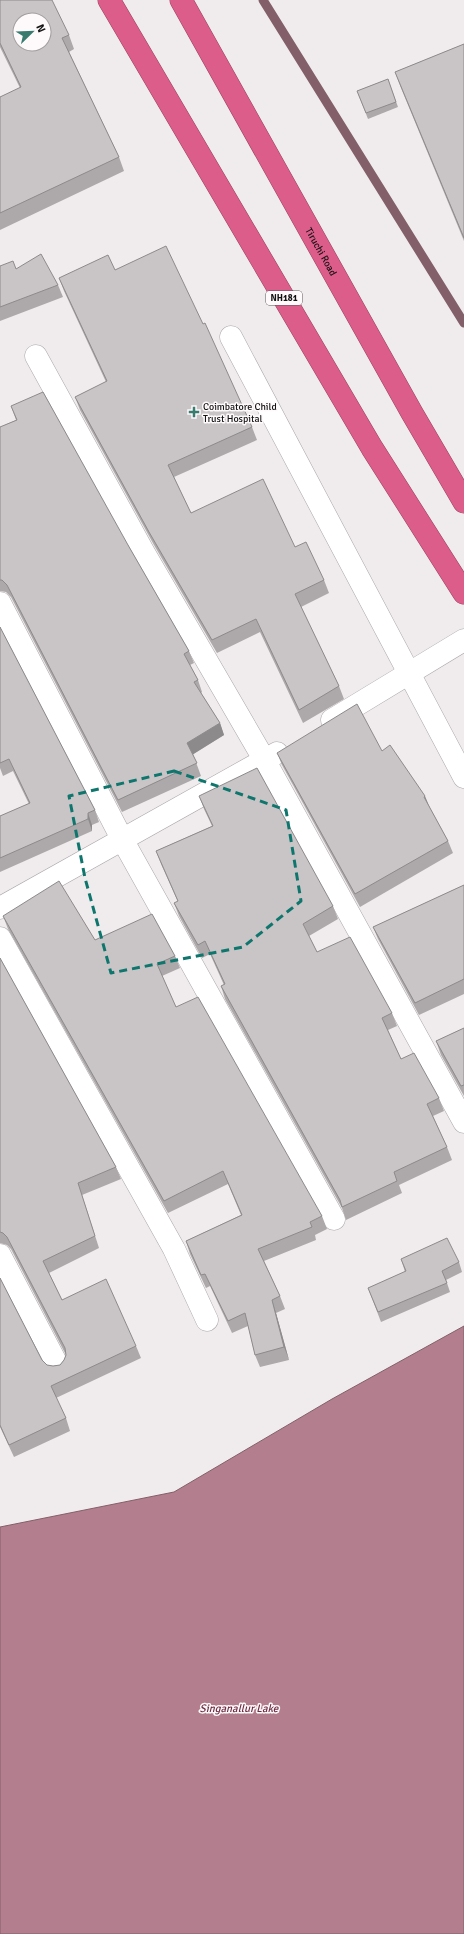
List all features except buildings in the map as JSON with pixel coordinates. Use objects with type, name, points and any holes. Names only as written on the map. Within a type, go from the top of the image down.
[{"type":"highway","name":"NH181","points":[[109,0],[372,448],[464,593]]},
{"type":"highway","name":"Tiruchi Road","points":[[181,0],[412,413],[464,502]]},
{"type":"street","points":[[232,337],[464,777]]},
{"type":"street","points":[[36,356],[143,551],[265,761],[464,1122]]},
{"type":"street","points":[[0,603],[122,839],[334,1219]]},
{"type":"street","points":[[317,729],[464,640]]},
{"type":"street","points":[[0,908],[265,761],[291,745]]},
{"type":"street","points":[[0,938],[174,1249],[206,1320]]},
{"type":"street","points":[[0,1256],[58,1366]]},
{"type":"highlighted area","points":[[174,771],[286,810],[301,901],[243,947],[111,973],[85,878],[69,796]]},
{"type":"water","name":"Singanallur Lake","points":[[464,1326],[464,1934],[0,1934],[0,1527],[174,1492],[332,1399]]},
{"type":"waterway","points":[[263,0],[464,323]]},
{"type":"place","name":"Coimbatore Child Trust Hospital","points":[[194,412]]}]
